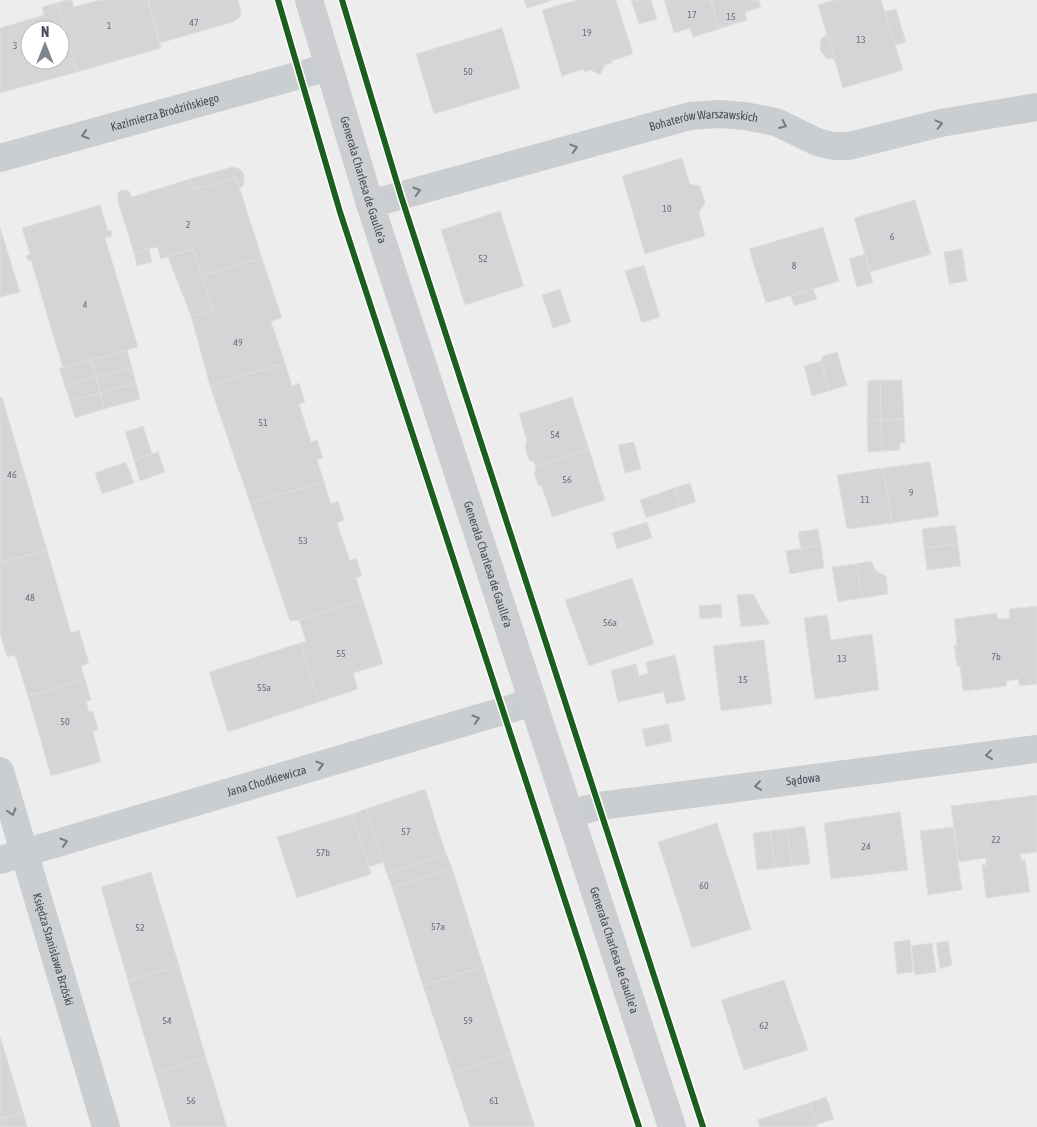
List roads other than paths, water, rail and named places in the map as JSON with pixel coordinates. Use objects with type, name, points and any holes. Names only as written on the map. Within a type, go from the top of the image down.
[{"type":"main road","name":"Generała Charlesa de Gaulle'a","points":[[309,0],[370,204],[672,1127]]},
{"type":"street","name":"Kazimierza Brodzińskiego","points":[[0,158],[329,66]]},
{"type":"street","name":"Bohaterów Warszawskich","points":[[370,204],[690,116],[719,114],[745,116],[776,122],[818,142],[833,146],[849,146],[941,123],[1037,107]]},
{"type":"street","name":"Jana Chodkiewicza","points":[[12,857],[532,702]]},
{"type":"street","name":"Sądowa","points":[[570,814],[599,806],[1037,749]]},
{"type":"street","name":"Księdza Stanisława Brzóski","points":[[0,771],[12,857],[106,1127]]}]
